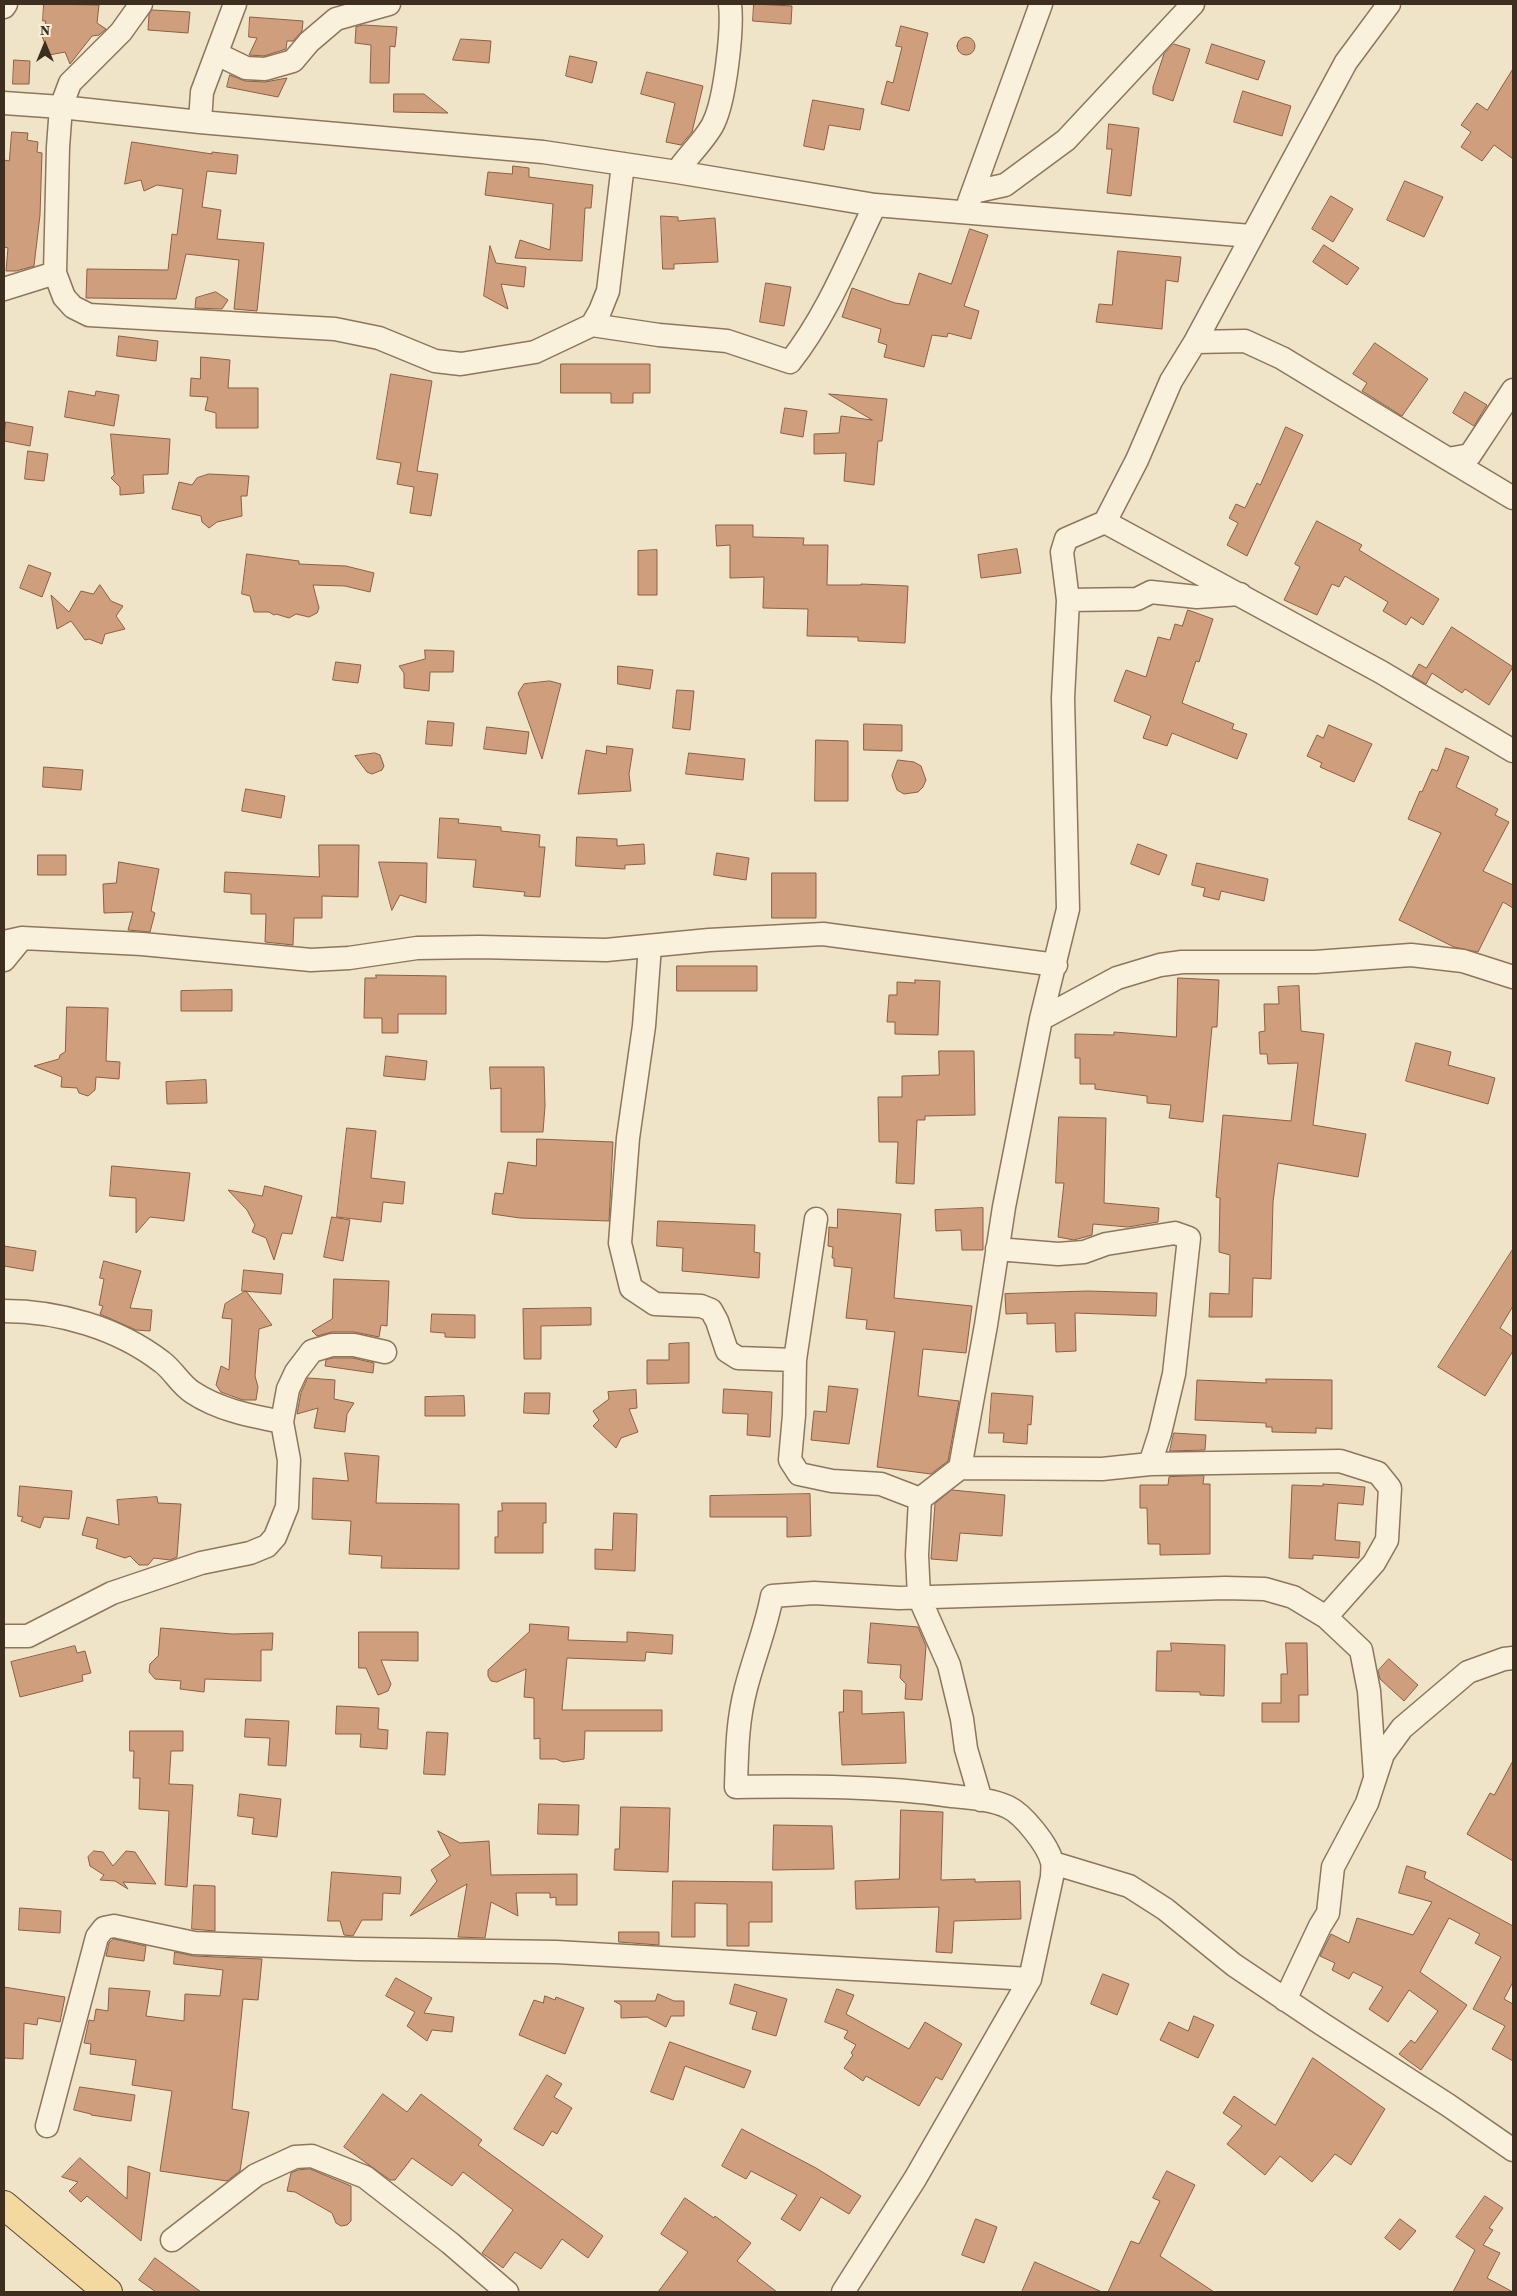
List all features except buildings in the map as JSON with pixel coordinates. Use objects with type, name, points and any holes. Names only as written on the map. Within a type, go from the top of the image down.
[{"type":"main road","points":[[4,2205],[108,2292]]},
{"type":"street","points":[[141,4],[121,32],[70,83],[61,107],[58,148],[55,274],[64,297],[73,307],[89,315],[335,330],[379,338],[435,361],[461,364],[535,352],[592,325],[659,335],[727,341],[790,362],[810,336],[823,313],[875,205]]},
{"type":"street","points":[[200,122],[202,92],[236,4]]},
{"type":"street","points":[[217,54],[246,68],[265,69],[293,61],[309,42],[336,19],[389,4]]},
{"type":"street","points":[[677,172],[714,124],[722,102],[732,18],[730,4]]},
{"type":"street","points":[[969,201],[1041,4]]},
{"type":"street","points":[[969,201],[1005,185],[1066,140],[1193,4]]},
{"type":"street","points":[[960,1468],[1041,1019],[1056,965],[1068,909],[1064,698],[1068,600],[1062,552],[1066,539],[1105,522],[1137,460],[1171,381],[1195,342],[1346,62],[1389,4]]},
{"type":"street","points":[[4,103],[543,152],[875,205],[969,201],[1145,229],[1252,236]]},
{"type":"street","points":[[592,325],[608,291],[622,164]]},
{"type":"street","points":[[4,289],[55,274]]},
{"type":"street","points":[[1195,342],[1245,341],[1282,358],[1513,498]]},
{"type":"street","points":[[1448,459],[1470,455],[1513,390]]},
{"type":"street","points":[[1105,522],[1381,672],[1513,751]]},
{"type":"street","points":[[1068,600],[1137,599],[1151,592],[1197,596],[1240,594]]},
{"type":"street","points":[[4,960],[13,940],[142,944],[311,960],[349,958],[417,948],[606,950],[823,934],[1056,965]]},
{"type":"street","points":[[650,946],[644,1026],[628,1138],[620,1243],[630,1288],[655,1304],[701,1306],[711,1310],[717,1321],[727,1351],[738,1358],[794,1360]]},
{"type":"street","points":[[1041,1019],[1117,978],[1160,965],[1182,962],[1315,962],[1411,955],[1463,961],[1513,977]]},
{"type":"street","points":[[816,1219],[794,1360],[794,1415],[790,1460],[799,1474],[832,1481],[881,1484],[920,1499]]},
{"type":"street","points":[[998,1249],[1058,1254],[1084,1252],[1106,1244],[1175,1233],[1189,1238],[1174,1374],[1160,1433],[1150,1464]]},
{"type":"street","points":[[4,1311],[56,1315],[115,1334],[163,1362],[191,1391],[232,1412],[282,1422]]},
{"type":"street","points":[[4,1636],[28,1636],[112,1593],[201,1563],[250,1553],[267,1546],[275,1537],[287,1508],[289,1460],[282,1422],[288,1389],[296,1372],[312,1351],[332,1345],[354,1345],[384,1352]]},
{"type":"street","points":[[981,1800],[966,1749],[962,1719],[950,1665],[919,1597],[917,1555],[920,1499],[960,1468],[1102,1469],[1150,1464],[1340,1461],[1378,1473],[1390,1488],[1387,1540],[1374,1564],[1326,1617]]},
{"type":"street","points":[[842,2292],[916,2180],[1030,1979],[1052,1877],[1053,1863],[1043,1841],[1010,1807],[981,1800],[932,1793],[876,1789],[736,1787],[736,1738],[746,1688],[767,1622],[772,1596],[814,1593],[919,1597],[1225,1588],[1265,1589],[1294,1597],[1326,1617],[1360,1650],[1369,1691],[1375,1776]]},
{"type":"street","points":[[1286,2000],[1320,1926],[1328,1914],[1334,1867],[1367,1803],[1383,1754],[1402,1728],[1468,1672],[1504,1659],[1513,1658]]},
{"type":"street","points":[[1053,1863],[1129,1886],[1165,1909],[1234,1965],[1448,2105],[1513,2150]]},
{"type":"street","points":[[48,2126],[97,1937],[104,1928],[114,1926],[194,1943],[357,1949],[556,1952],[1030,1979]]},
{"type":"street","points":[[172,2240],[256,2174],[294,2157],[312,2156],[365,2177],[450,2243],[507,2292]]}]
